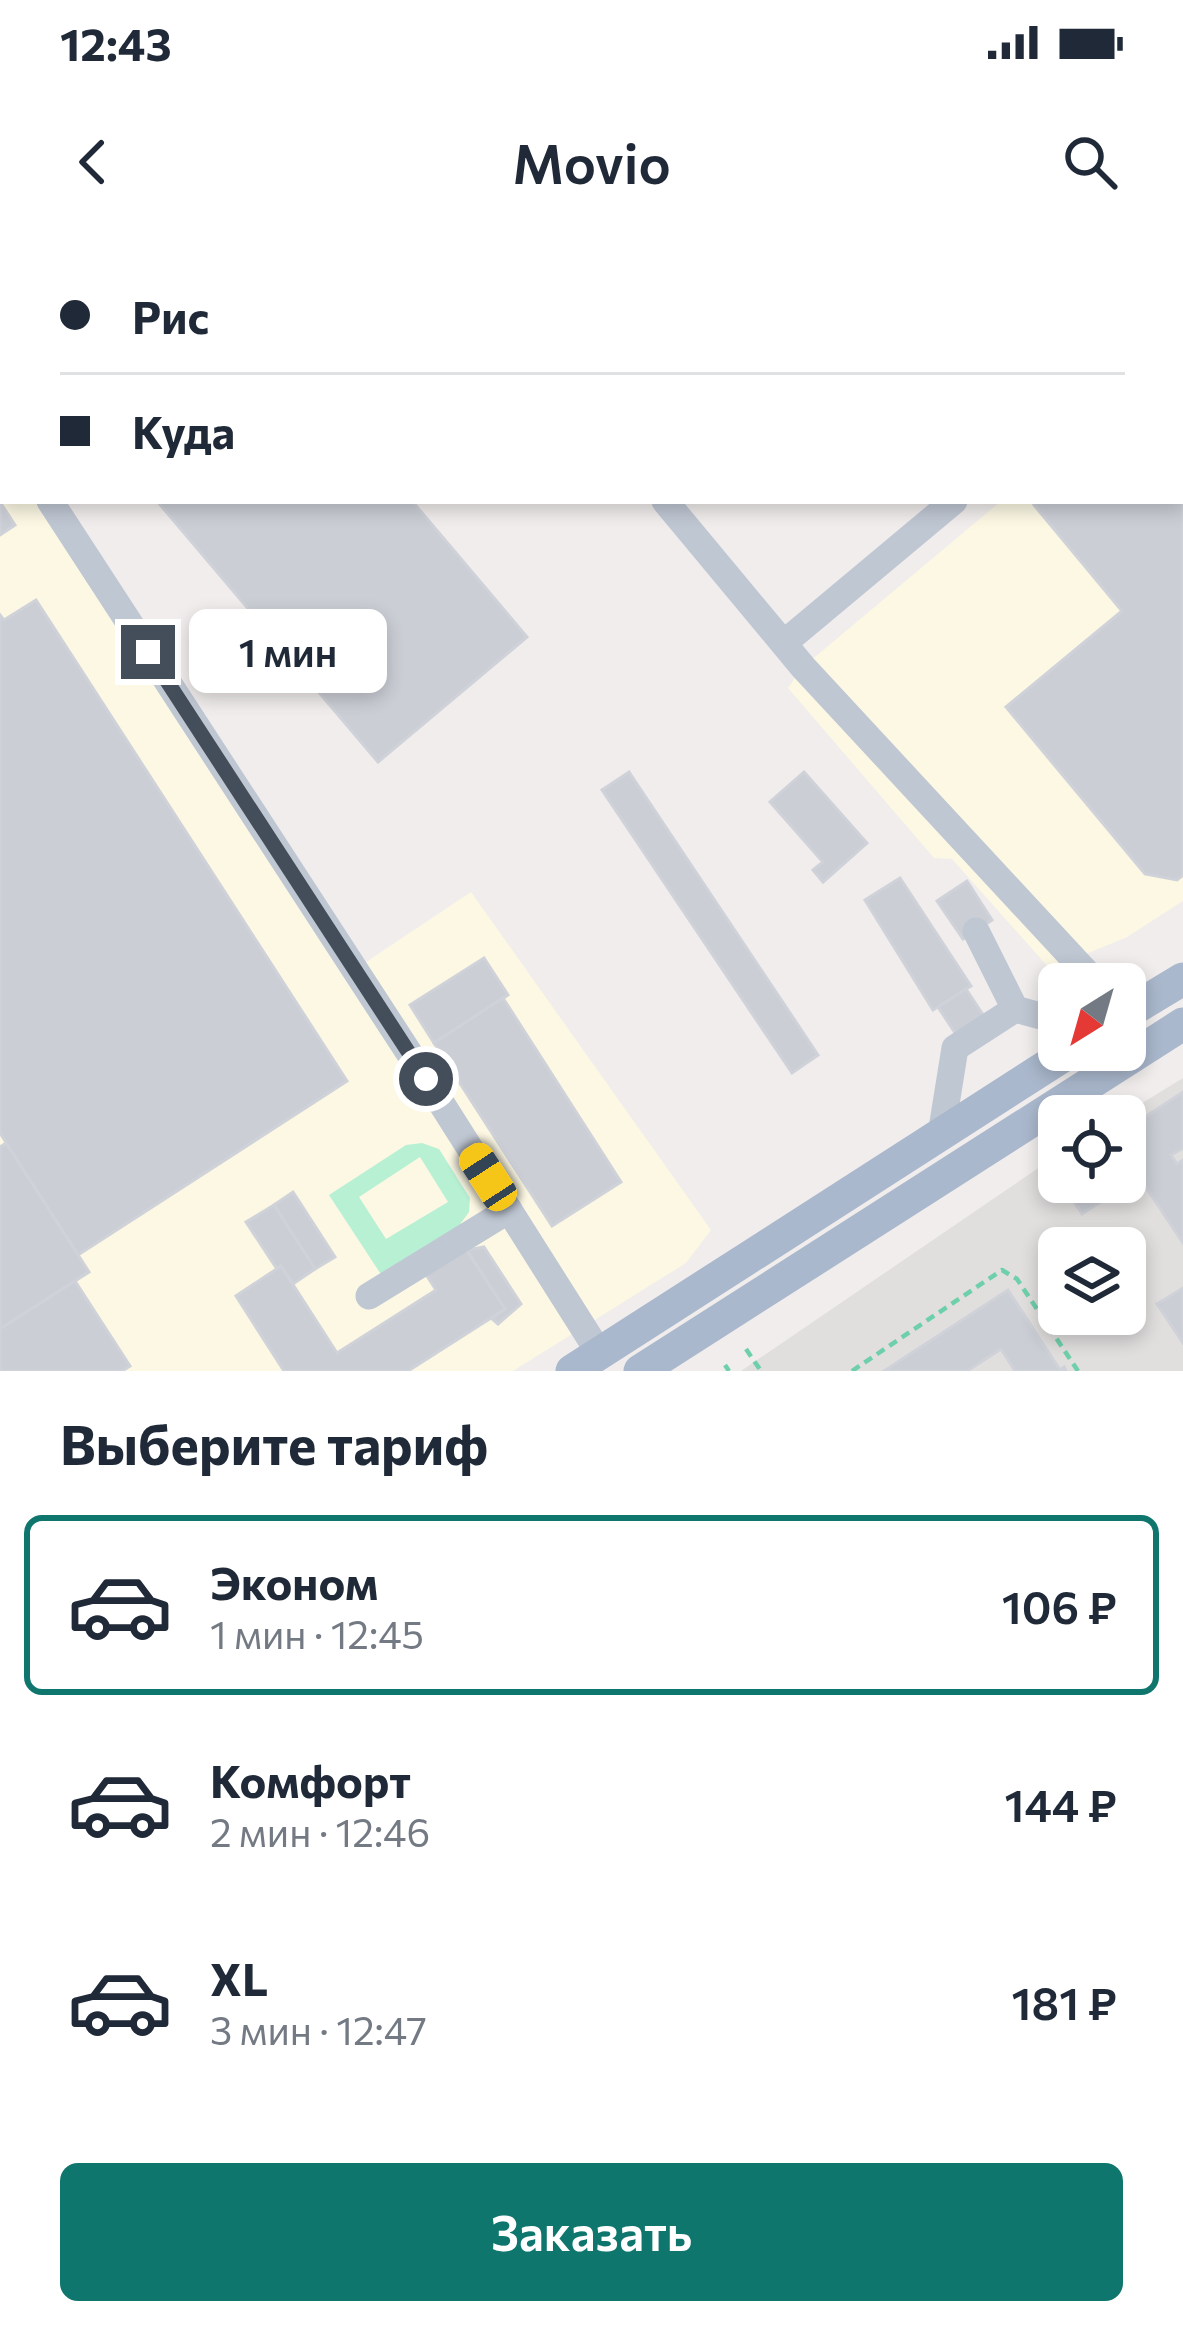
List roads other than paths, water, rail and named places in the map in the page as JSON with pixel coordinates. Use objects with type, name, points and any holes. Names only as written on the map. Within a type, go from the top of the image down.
[{"type":"main road","points":[[1146,1001],[1183,979]]},
{"type":"main road","points":[[640,1371],[1183,1024]]},
{"type":"main road","points":[[586,1362],[1039,1071]]},
{"type":"lane","points":[[52,504],[509,1210],[586,1362]]},
{"type":"lane","points":[[668,504],[784,643],[1078,963]]},
{"type":"lane","points":[[784,643],[950,504]]},
{"type":"lane","points":[[976,931],[1015,1009],[1038,1015]]},
{"type":"lane","points":[[940,1135],[955,1048],[1015,1009]]},
{"type":"lane","points":[[369,1296],[509,1210]]}]
